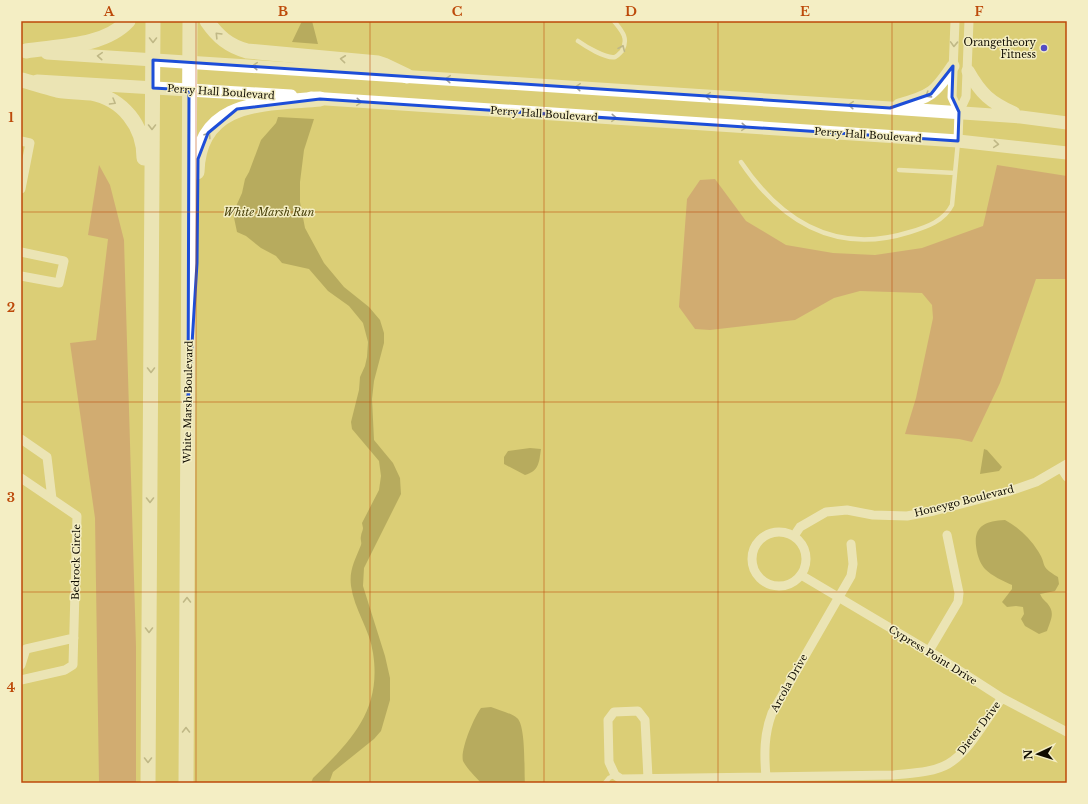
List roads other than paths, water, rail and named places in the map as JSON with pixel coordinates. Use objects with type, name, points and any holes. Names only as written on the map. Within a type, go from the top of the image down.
[{"type":"highway","points":[[23,51],[96,40],[116,30],[128,21]]},
{"type":"highway","points":[[148,783],[153,21]]},
{"type":"highway","name":"White Marsh Boulevard","points":[[186,783],[190,21]]},
{"type":"highway","points":[[207,21],[229,45],[247,51],[378,63],[406,76]]},
{"type":"highway","points":[[21,80],[49,88],[90,93],[108,98],[118,104],[126,112],[139,131],[144,149],[145,242],[151,331]]},
{"type":"highway","points":[[188,409],[192,370],[198,164],[204,140],[218,122],[238,109],[255,105],[320,99]]},
{"type":"main road","points":[[23,51],[959,112],[1021,117],[1067,123]]},
{"type":"main road","points":[[890,108],[922,99],[931,94],[937,89],[953,66]]},
{"type":"main road","points":[[968,71],[977,88],[986,98],[1021,117]]},
{"type":"main road","name":"Perry Hall Boulevard","points":[[21,80],[958,141],[1067,153]]},
{"type":"street","points":[[955,21],[952,97],[959,112]]},
{"type":"street","points":[[958,141],[959,112],[966,97],[969,21]]},
{"type":"street","points":[[21,141],[30,143],[21,189]]},
{"type":"street","points":[[21,252],[64,262],[59,284],[21,276]]},
{"type":"street","points":[[21,439],[47,457],[52,499]]},
{"type":"street","points":[[1064,466],[1067,477]]},
{"type":"street","name":"Honeygo Boulevard","points":[[794,536],[800,526],[826,512],[847,510],[873,515],[907,516],[934,511],[1007,492],[1036,482],[1064,466]]},
{"type":"street","name":"Bedrock Circle","points":[[21,478],[77,516],[74,661],[71,667],[65,670],[21,680]]},
{"type":"street","points":[[785,532],[794,536],[804,550],[806,559],[801,575],[790,583],[777,586],[761,580],[755,573],[752,565],[752,554],[754,547],[760,539],[767,534],[785,532]]},
{"type":"street","points":[[929,651],[958,602],[960,593],[947,535]]},
{"type":"street","name":"Arcola Drive","points":[[766,777],[765,740],[767,727],[772,713],[851,576],[853,564],[851,544]]},
{"type":"street","name":"Cypress Point Drive","points":[[801,575],[929,651],[1002,698],[1067,732]]},
{"type":"street","points":[[21,665],[26,649],[74,638]]},
{"type":"street","name":"Dieter Drive","points":[[615,775],[621,779],[894,775],[927,772],[947,765],[960,755],[1002,698]]},
{"type":"street","points":[[615,775],[609,762],[608,720],[614,712],[638,711],[645,720],[648,778]]},
{"type":"lane","points":[[578,41],[609,57],[615,57],[620,54],[625,40],[624,34],[614,21]]},
{"type":"lane","points":[[741,162],[767,197],[793,218],[822,232],[854,238],[869,239],[902,235],[944,218],[952,205],[958,141]]},
{"type":"lane","points":[[899,170],[955,173]]},
{"type":"lane","points":[[605,783],[609,778],[615,775]]},
{"type":"water","points":[[302,21],[312,21],[318,44],[292,42]]},
{"type":"water","name":"White Marsh Run","points":[[278,117],[314,119],[304,150],[300,182],[300,202],[305,228],[324,263],[344,287],[369,307],[380,320],[384,333],[384,343],[374,381],[372,399],[374,440],[393,463],[400,478],[401,494],[364,568],[363,586],[385,656],[390,678],[390,700],[381,731],[374,739],[333,772],[329,783],[311,783],[313,778],[340,751],[361,723],[368,708],[373,691],[375,673],[373,653],[369,636],[355,603],[351,586],[351,575],[361,544],[363,528],[362,523],[379,490],[381,476],[379,461],[352,429],[351,422],[359,390],[360,377],[367,357],[368,342],[363,323],[349,306],[328,291],[309,269],[282,263],[276,256],[261,248],[246,236],[237,232],[233,213],[242,193],[245,179],[261,140],[276,123]]},
{"type":"water","points":[[530,448],[541,449],[538,466],[530,473],[525,475],[504,464],[504,457],[508,451]]},
{"type":"water","points":[[984,449],[987,450],[1002,467],[999,471],[980,474]]},
{"type":"water","points":[[1005,520],[1019,529],[1027,537],[1035,546],[1044,565],[1058,577],[1059,584],[1055,591],[1040,594],[1051,609],[1052,616],[1047,631],[1039,634],[1025,626],[1021,619],[1024,614],[1023,607],[1007,607],[1002,602],[1012,589],[1012,585],[988,572],[982,565],[978,556],[976,537],[980,527],[990,522]]},
{"type":"water","points":[[491,707],[517,718],[520,722],[524,748],[525,783],[481,783],[463,761],[464,749],[468,734],[475,719],[481,708]]},
{"type":"place","name":"Orangetheory Fitness","points":[[1044,48]]}]
